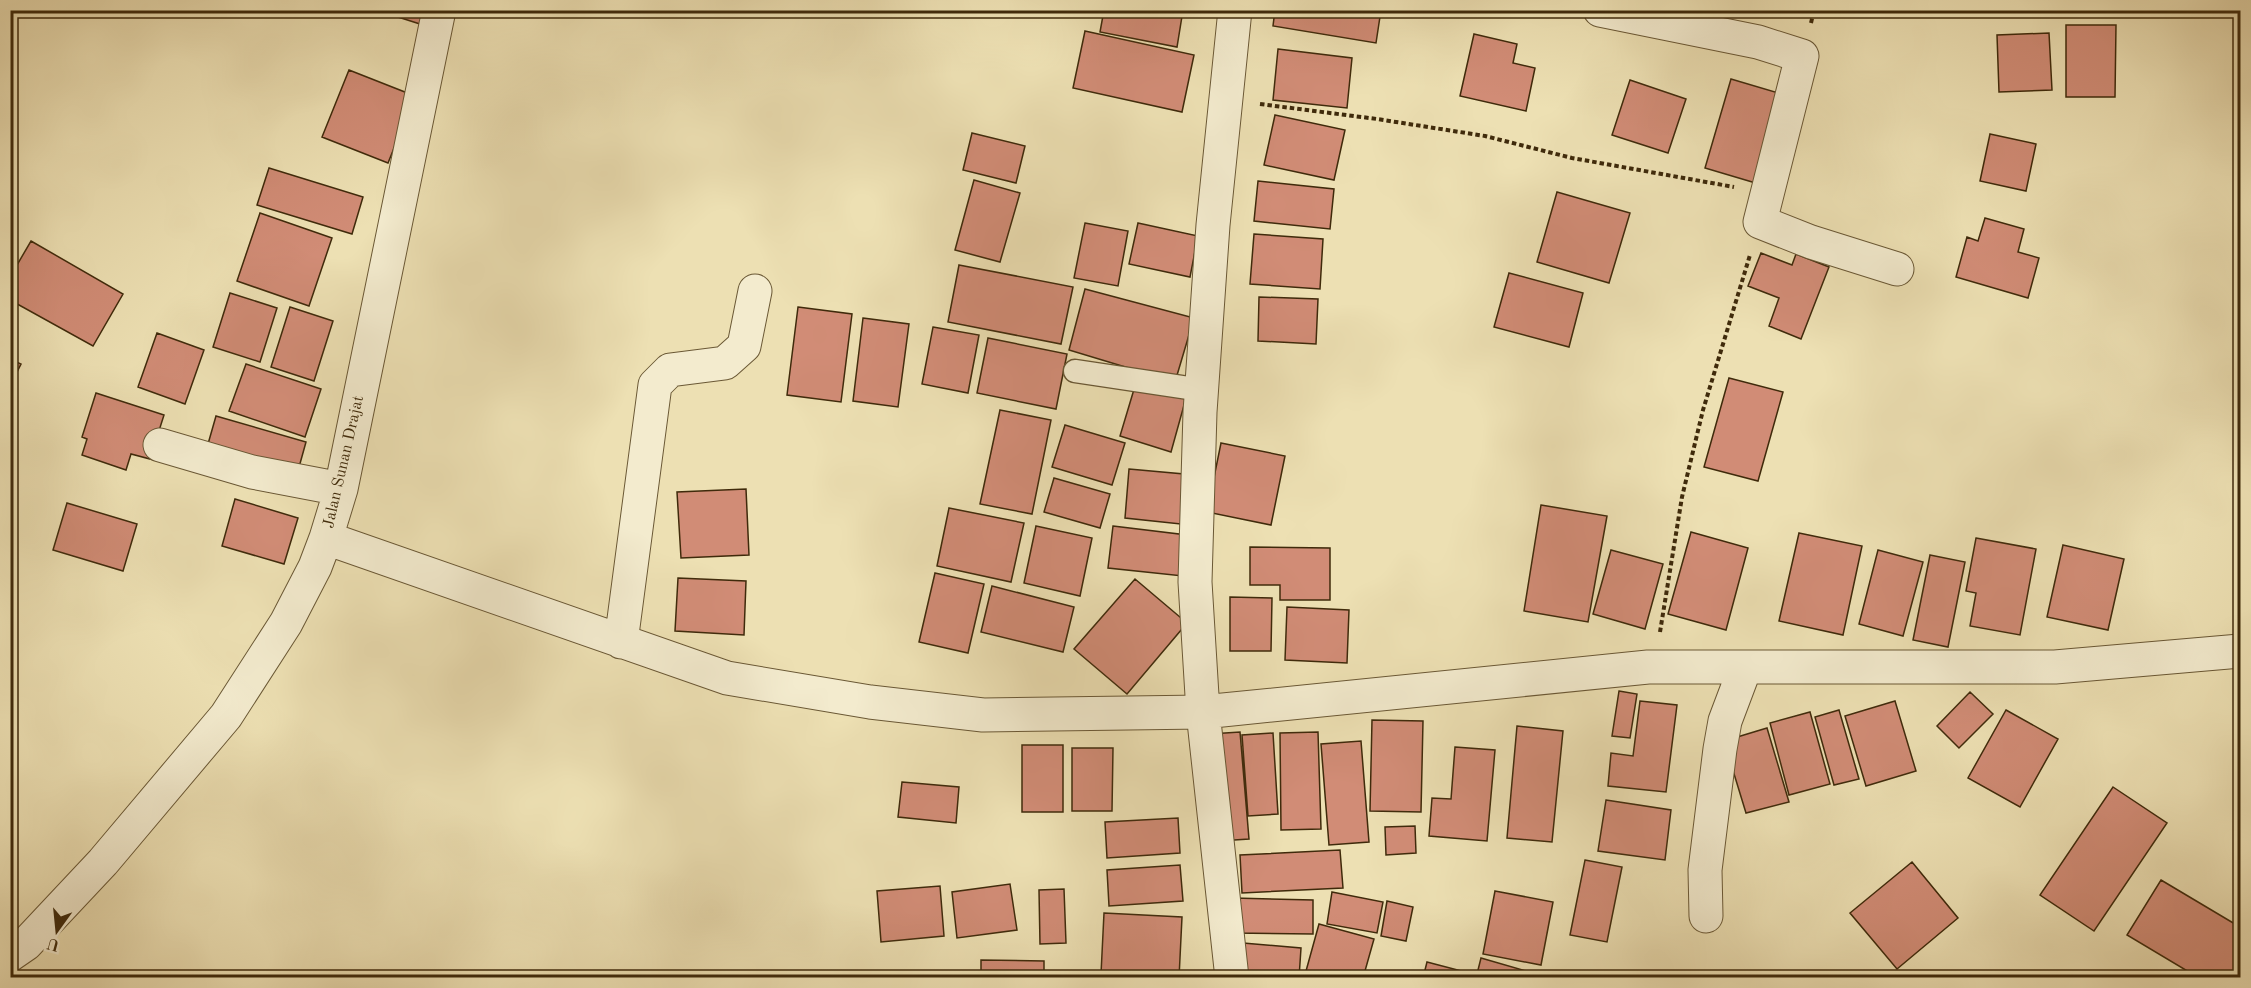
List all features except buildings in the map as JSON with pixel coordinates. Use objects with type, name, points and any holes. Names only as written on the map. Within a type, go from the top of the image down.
[{"type":"street","name":"Jalan Sunan Drajat","points":[[10,955],[26,944],[103,862],[226,716],[286,623],[315,567],[341,489],[439,10]]},
{"type":"street","points":[[1232,978],[1203,711],[1195,582],[1202,390],[1213,225],[1234,10]]},
{"type":"street","points":[[1600,10],[1758,42],[1802,56],[1763,208],[1811,242],[1897,269]]},
{"type":"street","points":[[621,642],[655,385],[670,369],[725,363],[744,346],[755,291]]},
{"type":"street","points":[[160,445],[252,472],[341,489]]},
{"type":"street","points":[[326,538],[727,678],[870,702],[983,715],[1203,711],[1654,668],[2055,667],[2241,651]]},
{"type":"street","points":[[1706,916],[1705,870],[1720,749],[1725,722],[1745,668]]},
{"type":"lane","points":[[1075,371],[1202,390]]},
{"type":"path","points":[[1225,99],[1377,118],[1485,136],[1763,208],[1719,353],[1682,497],[1654,668]]}]
